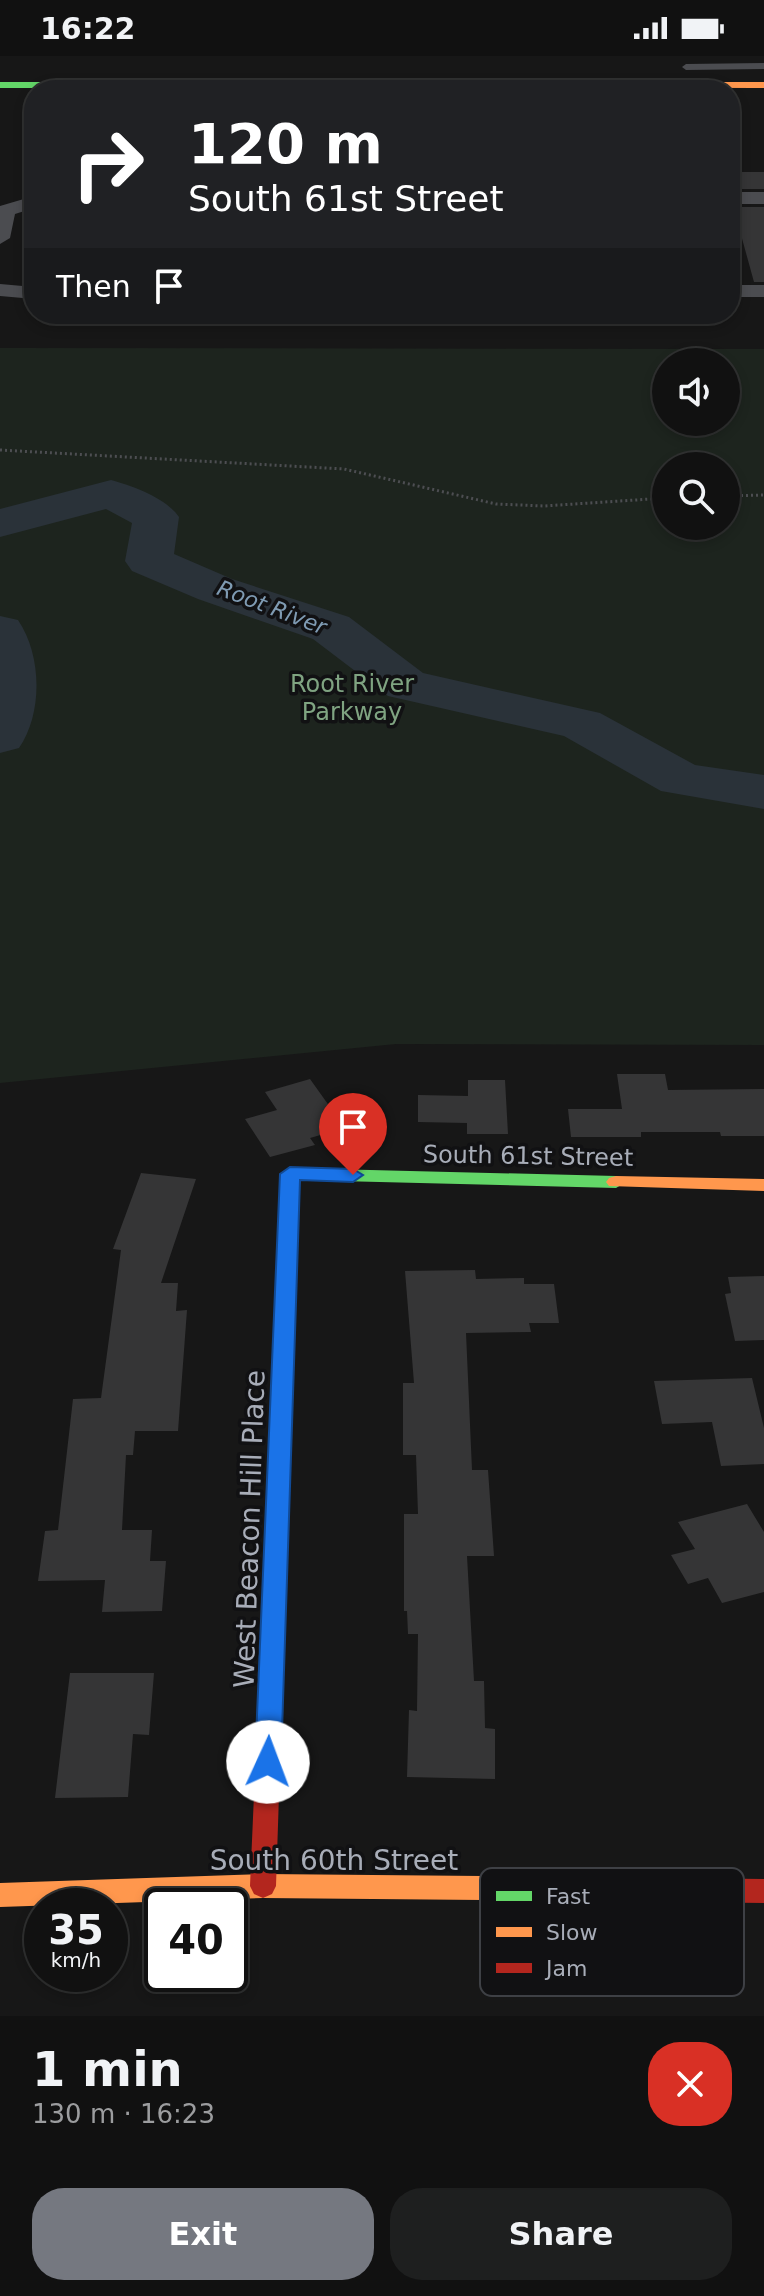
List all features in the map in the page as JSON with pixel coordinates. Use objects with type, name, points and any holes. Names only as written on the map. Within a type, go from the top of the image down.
[{"type":"street","points":[[409,80],[736,76],[764,85]]},
{"type":"street","points":[[0,85],[24,85]]},
{"type":"street","points":[[740,198],[764,198]]},
{"type":"street","points":[[1,236],[6,211],[24,205]]},
{"type":"street","points":[[1,236],[24,226]]},
{"type":"street","points":[[0,290],[24,292]]},
{"type":"street","points":[[740,291],[764,291]]},
{"type":"street","name":"South 61st Street","points":[[290,1174],[764,1185]]},
{"type":"street","name":"West Beacon Hill Place","points":[[263,1886],[290,1174]]},
{"type":"street","name":"South 60th Street","points":[[0,1895],[263,1886],[480,1888]]},
{"type":"street","name":"South 60th Street","points":[[744,1891],[764,1891]]},
{"type":"lane","points":[[686,67],[736,76],[764,66]]},
{"type":"path","points":[[0,450],[344,469],[496,504],[544,506],[652,499]]},
{"type":"path","points":[[740,496],[764,495]]},
{"type":"green space","name":"Root River Parkway","points":[[0,348],[652,349],[652,436],[740,436],[740,349],[764,349],[764,1045],[396,1044],[0,1083]]},
{"type":"building","points":[[740,172],[764,172],[764,189],[740,189]]},
{"type":"building","points":[[740,207],[764,207],[764,282],[754,282],[740,231]]},
{"type":"building","points":[[617,1074],[665,1074],[668,1090],[764,1089],[764,1136],[721,1136],[720,1132],[641,1132],[641,1137],[571,1137],[568,1109],[622,1109]]},
{"type":"building","points":[[310,1079],[345,1128],[310,1138],[315,1145],[270,1157],[245,1119],[277,1110],[265,1092]]},
{"type":"building","points":[[468,1080],[505,1080],[508,1134],[467,1134],[467,1123],[418,1122],[418,1095],[468,1096]]},
{"type":"building","points":[[141,1173],[196,1179],[161,1283],[178,1283],[176,1311],[187,1310],[178,1431],[135,1431],[133,1455],[126,1455],[122,1530],[152,1530],[150,1561],[166,1561],[162,1611],[102,1612],[105,1580],[38,1581],[45,1531],[58,1530],[73,1399],[101,1398],[121,1250],[113,1249]]},
{"type":"building","points":[[475,1270],[476,1279],[524,1278],[524,1284],[554,1284],[559,1323],[529,1323],[531,1332],[466,1333],[472,1470],[488,1470],[494,1556],[467,1556],[474,1681],[484,1681],[485,1728],[495,1729],[495,1779],[407,1777],[409,1710],[417,1711],[418,1634],[408,1634],[407,1611],[404,1611],[404,1514],[418,1514],[416,1455],[403,1455],[403,1383],[414,1383],[405,1271]]},
{"type":"building","points":[[764,1276],[764,1340],[735,1341],[725,1294],[731,1293],[728,1277]]},
{"type":"building","points":[[752,1378],[764,1428],[764,1464],[721,1466],[712,1422],[662,1424],[654,1381]]},
{"type":"building","points":[[747,1504],[764,1532],[764,1592],[722,1603],[708,1578],[688,1584],[671,1555],[695,1549],[678,1522]]},
{"type":"building","points":[[70,1673],[154,1673],[149,1735],[133,1734],[128,1797],[55,1798]]},
{"type":"waterway","name":"Root River","points":[[0,523],[111,494],[156,517],[149,561],[215,589],[331,628],[406,685],[581,724],[680,779],[764,792]]},
{"type":"waterway","name":"Root River","points":[[0,631],[8,656],[10,684],[0,737]]},
{"type":"traffic: fast","points":[[0,85],[24,85]]},
{"type":"traffic: fast","points":[[284,1339],[290,1174],[616,1182]]},
{"type":"traffic: slow","points":[[740,85],[764,85]]},
{"type":"traffic: slow","points":[[616,1182],[764,1185]]},
{"type":"traffic: slow","points":[[0,1895],[263,1886],[480,1888]]},
{"type":"traffic: jam","points":[[263,1886],[284,1339]]},
{"type":"traffic: jam","points":[[744,1891],[764,1891]]},
{"type":"route","points":[[268,1762],[290,1174],[353,1175]]}]
